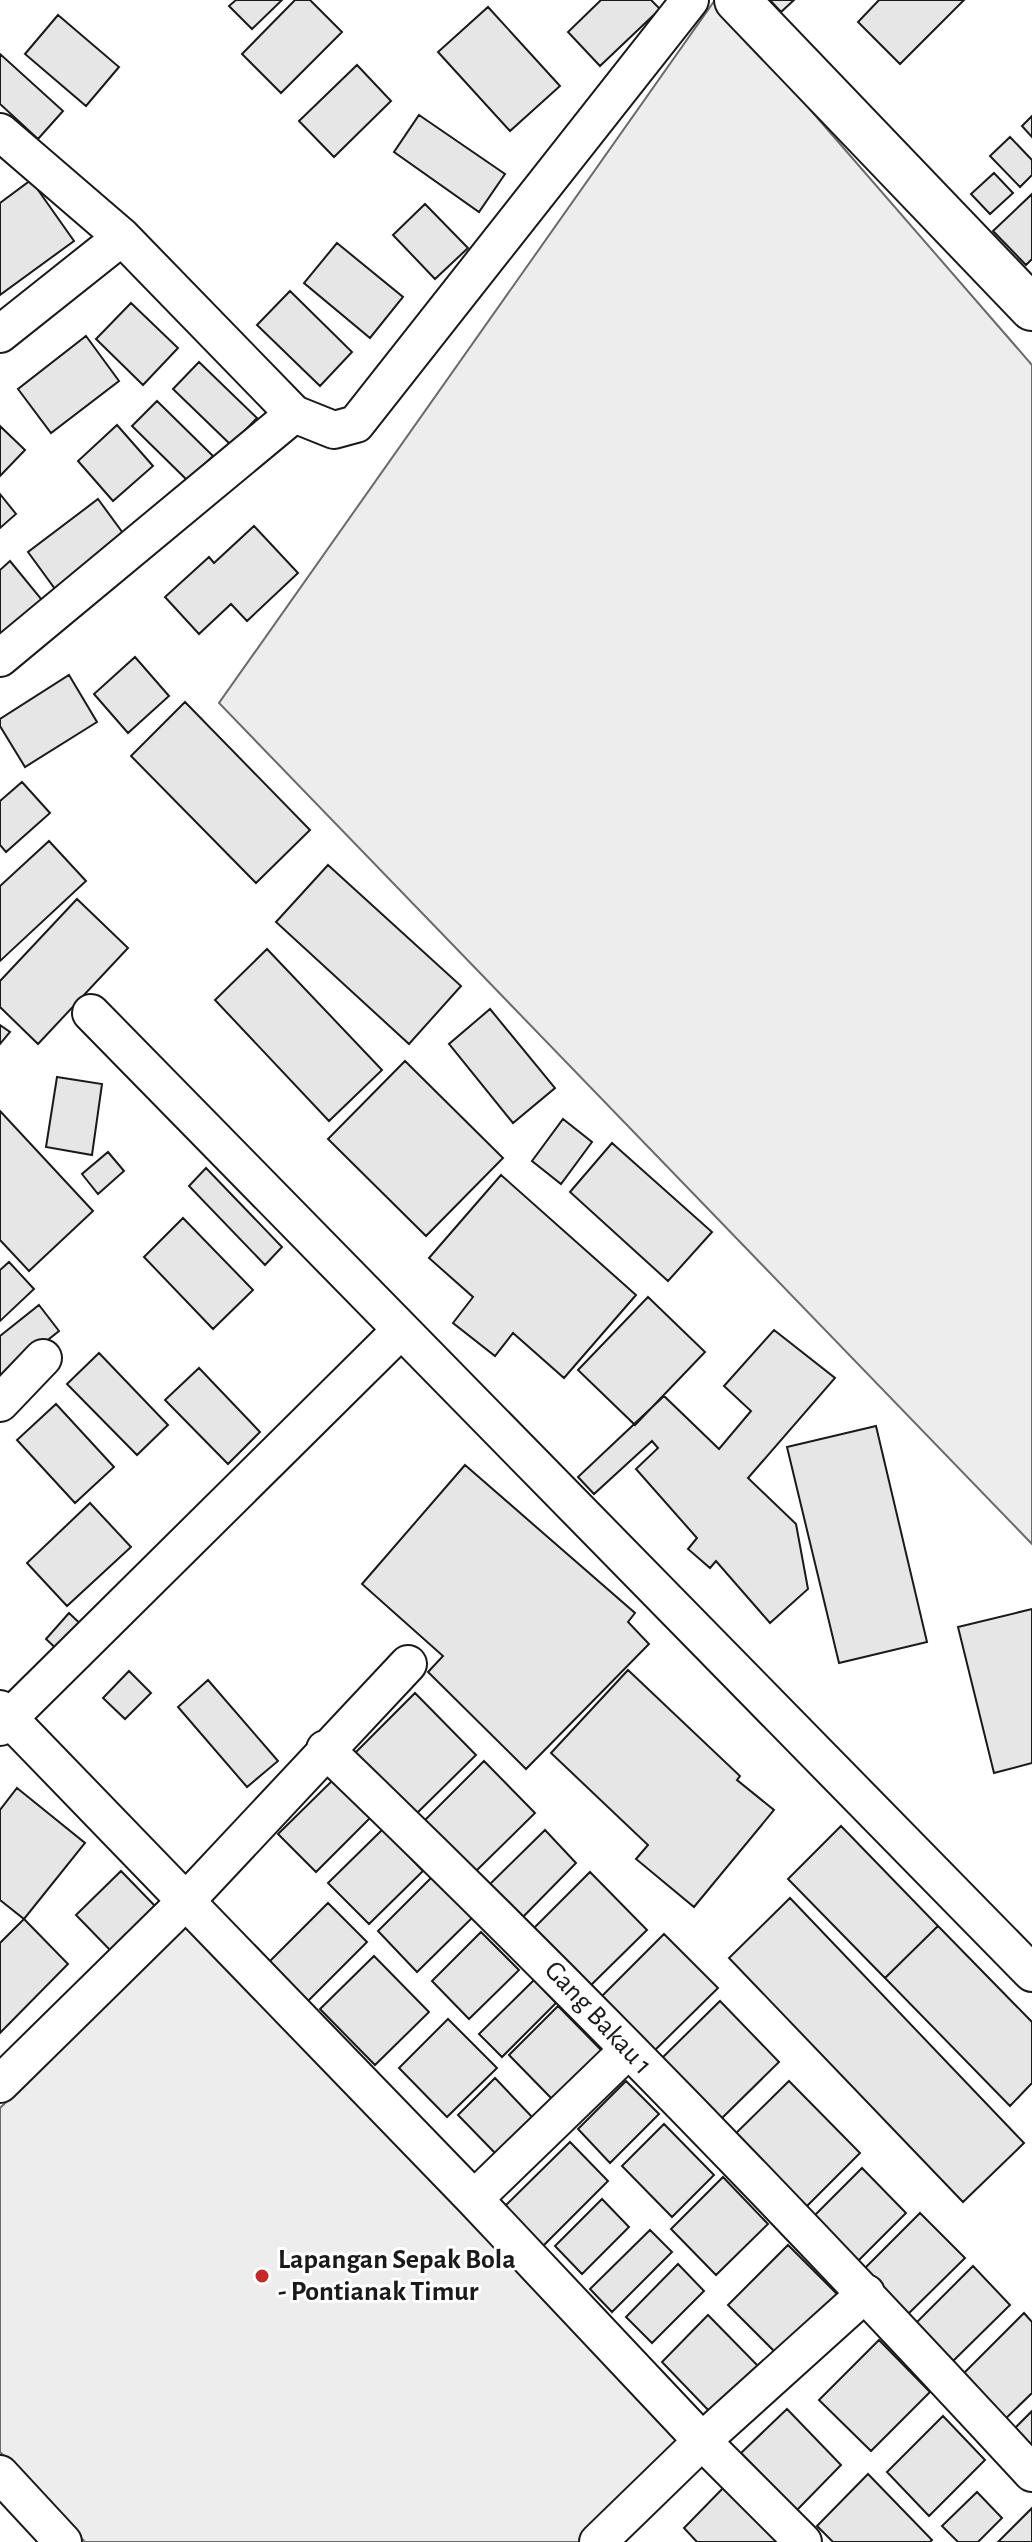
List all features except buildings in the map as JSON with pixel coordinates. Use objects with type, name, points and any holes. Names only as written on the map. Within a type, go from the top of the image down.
[{"type":"street","points":[[0,132],[122,237],[294,414],[334,430],[356,424],[690,0]]},
{"type":"street","points":[[737,0],[1032,308]]},
{"type":"street","points":[[0,334],[122,237]]},
{"type":"street","points":[[0,658],[294,414]]},
{"type":"street","points":[[91,1013],[1032,1973]]},
{"type":"street","points":[[401,1330],[3,1718],[474,2199],[702,2441],[803,2542]]},
{"type":"street","points":[[0,1403],[43,1358]]},
{"type":"street","points":[[0,2084],[184,1903],[325,1749],[408,1664]]},
{"type":"street","name":"Gang Bakau 1","points":[[325,1749],[528,1944],[866,2293],[1032,2473]]},
{"type":"street","points":[[474,2199],[628,2050]]},
{"type":"street","points":[[598,2542],[702,2441],[866,2293]]},
{"type":"street","points":[[0,2474],[15,2513],[63,2542]]},
{"type":"shaded area","points":[[715,0],[1032,365],[1032,1544],[219,703]]},
{"type":"shaded area","name":"Lapangan Sepak Bola - Pontianak Timur","points":[[189,1924],[682,2443],[579,2542],[85,2542],[0,2452],[0,2108]]},
{"type":"place","name":"Lapangan Sepak Bola - Pontianak Timur","points":[[262,2276]]}]
